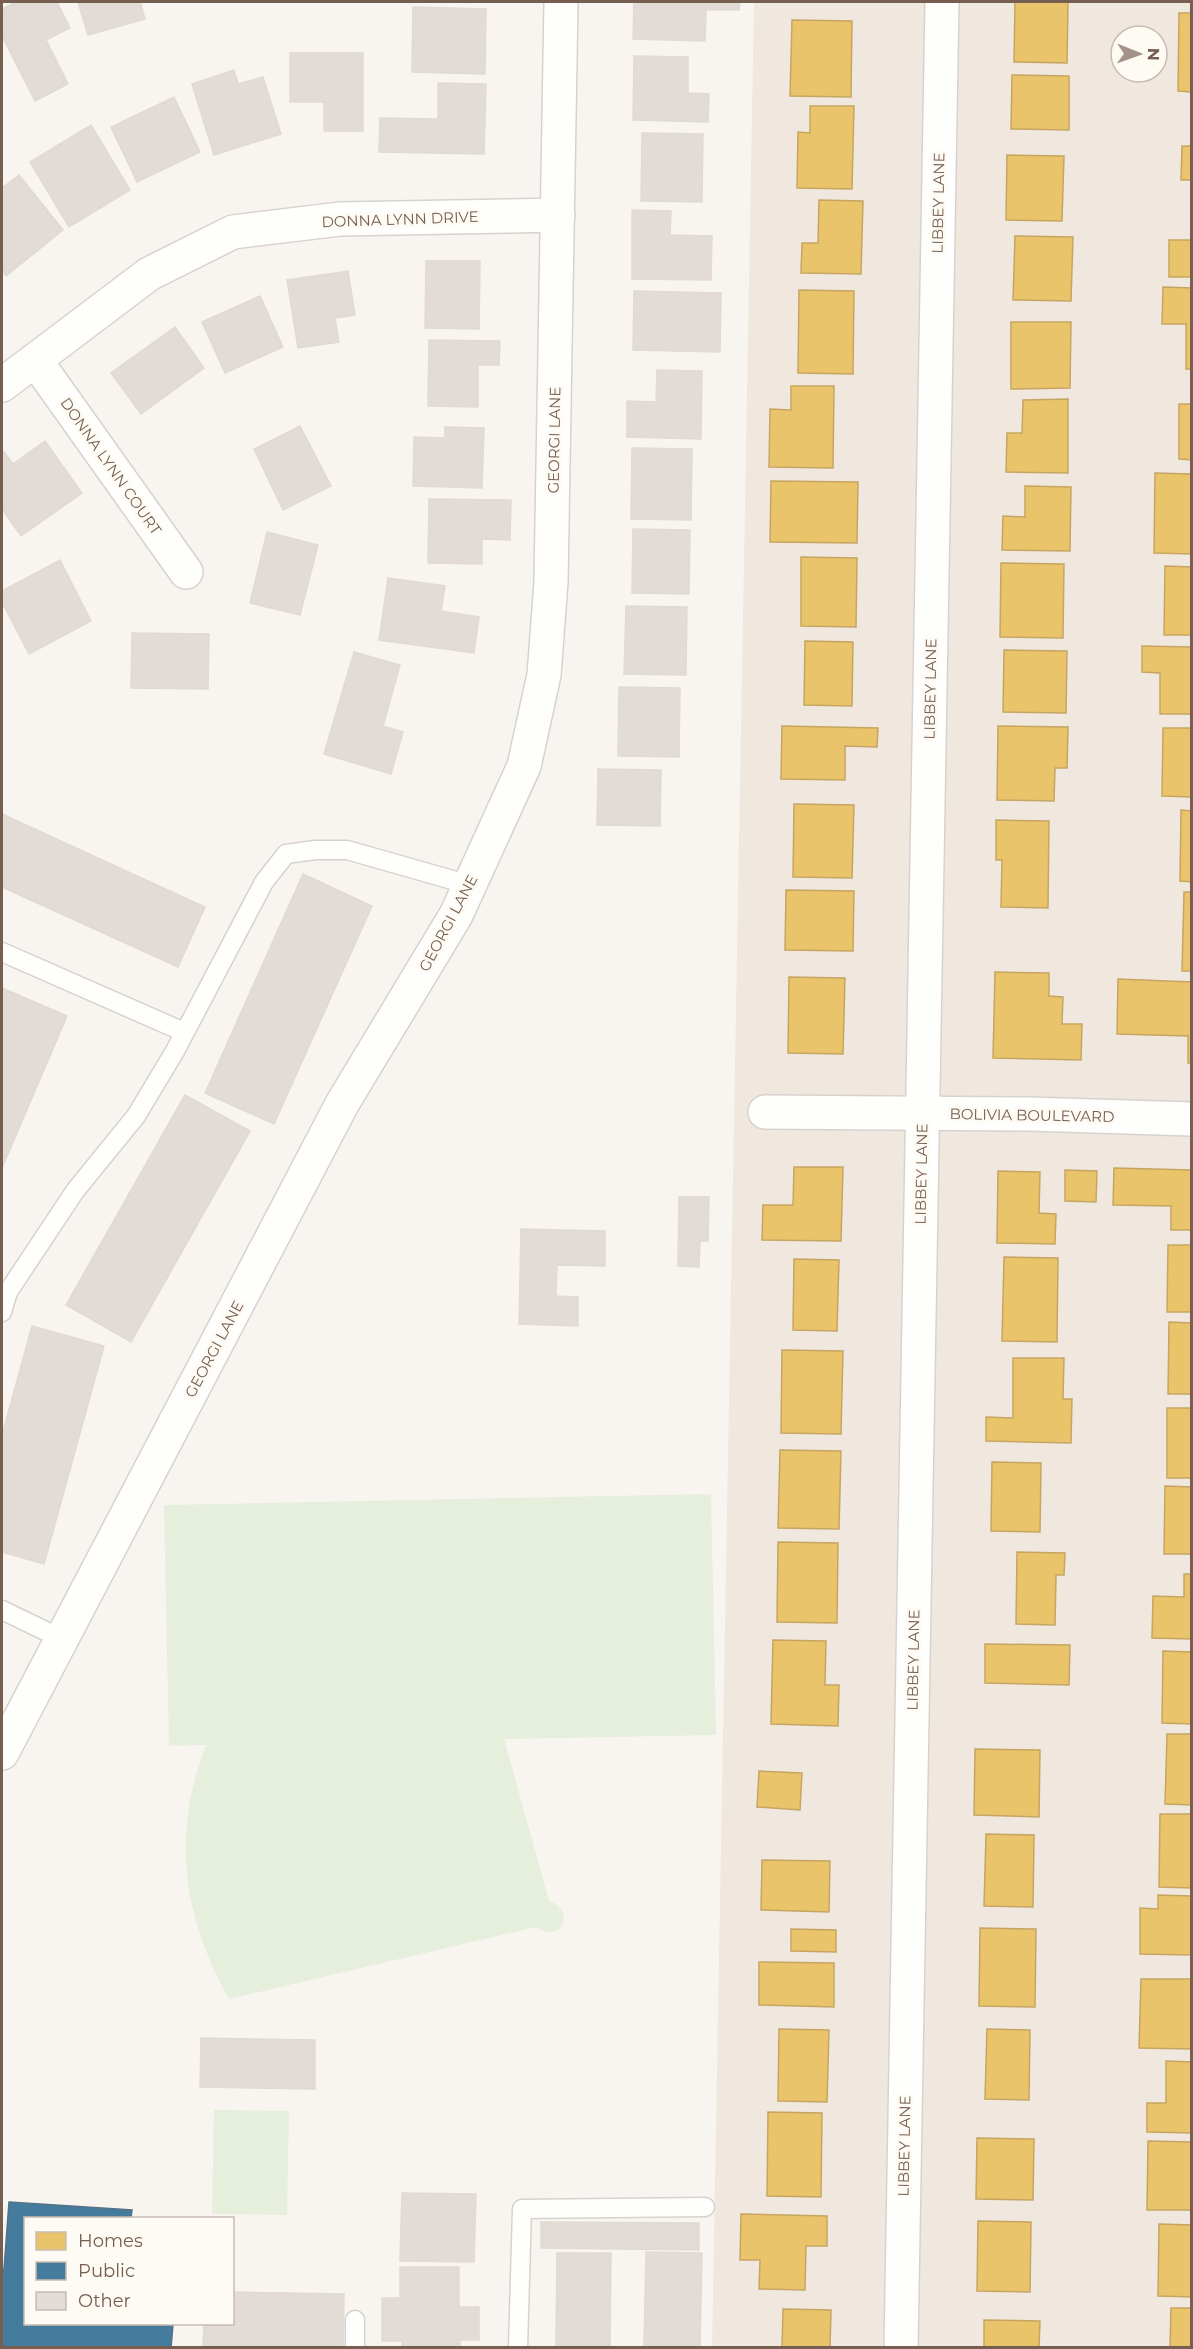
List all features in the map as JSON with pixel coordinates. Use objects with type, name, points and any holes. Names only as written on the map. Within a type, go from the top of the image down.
[{"type":"street","name":"GEORGI LANE","points":[[2,1753],[342,1104],[456,915],[524,766],[544,675],[551,582],[561,2]]},
{"type":"street","name":"LIBBEY LANE","points":[[901,2348],[942,2]]},
{"type":"street","name":"DONNA LYNN DRIVE","points":[[2,385],[150,274],[233,232],[340,219],[558,215]]},
{"type":"street","name":"DONNA LYNN COURT","points":[[36,361],[186,572]]},
{"type":"street","name":"BOLIVIA BOULEVARD","points":[[765,1112],[1191,1119]]},
{"type":"lane","points":[[2,1312],[8,1292],[75,1191],[136,1116],[264,882],[286,854],[315,850],[347,850],[470,885]]},
{"type":"lane","points":[[2,951],[184,1032]]},
{"type":"lane","points":[[2,1610],[62,1639]]},
{"type":"lane","points":[[518,2348],[522,2210],[705,2208]]},
{"type":"lane","points":[[355,2320],[355,2348]]},
{"type":"shaded area","points":[[754,2],[1191,2],[1191,2347],[712,2347]]},
{"type":"green space","points":[[711,1494],[716,1735],[504,1739],[549,1901],[558,1906],[564,1918],[558,1929],[553,1932],[536,1927],[229,1999],[213,1968],[201,1937],[192,1906],[187,1875],[188,1812],[195,1779],[206,1745],[169,1746],[164,1505]]},
{"type":"green space","points":[[214,2110],[289,2111],[287,2215],[212,2214]]},
{"type":"building: Homes","points":[[1015,2],[1068,2],[1067,63],[1014,62]]},
{"type":"building: Homes","points":[[1179,13],[1192,13],[1192,92],[1178,91]]},
{"type":"building: Homes","points":[[792,20],[852,21],[851,97],[790,96]]},
{"type":"building: Homes","points":[[1012,75],[1069,76],[1069,130],[1011,129]]},
{"type":"building: Homes","points":[[810,106],[854,106],[852,189],[797,188],[798,132],[810,133]]},
{"type":"building: Homes","points":[[1182,146],[1192,146],[1192,180],[1181,180]]},
{"type":"building: Homes","points":[[1007,155],[1064,156],[1062,221],[1006,220]]},
{"type":"building: Homes","points":[[819,200],[863,201],[861,274],[801,273],[802,243],[818,243]]},
{"type":"building: Homes","points":[[1015,236],[1073,237],[1071,301],[1013,300]]},
{"type":"building: Homes","points":[[1169,240],[1192,240],[1192,277],[1169,277]]},
{"type":"building: Homes","points":[[1163,287],[1192,288],[1192,369],[1186,369],[1186,324],[1162,324]]},
{"type":"building: Homes","points":[[799,290],[854,291],[853,374],[798,373]]},
{"type":"building: Homes","points":[[1011,322],[1071,322],[1070,388],[1011,389]]},
{"type":"building: Homes","points":[[791,386],[834,386],[833,468],[769,467],[770,409],[791,410]]},
{"type":"building: Homes","points":[[1068,399],[1068,473],[1006,472],[1007,433],[1022,433],[1023,400]]},
{"type":"building: Homes","points":[[1179,404],[1192,404],[1192,460],[1179,459]]},
{"type":"building: Homes","points":[[1155,473],[1192,474],[1192,554],[1154,553]]},
{"type":"building: Homes","points":[[771,481],[858,482],[857,543],[770,542]]},
{"type":"building: Homes","points":[[1025,486],[1071,487],[1070,551],[1002,550],[1003,516],[1025,517]]},
{"type":"building: Homes","points":[[801,557],[857,558],[856,627],[801,626]]},
{"type":"building: Homes","points":[[1001,563],[1064,564],[1063,638],[1000,637]]},
{"type":"building: Homes","points":[[1165,566],[1192,567],[1192,635],[1164,635]]},
{"type":"building: Homes","points":[[805,641],[853,642],[852,706],[804,705]]},
{"type":"building: Homes","points":[[1142,646],[1192,647],[1192,714],[1160,714],[1160,673],[1142,672]]},
{"type":"building: Homes","points":[[1004,650],[1067,651],[1066,713],[1003,712]]},
{"type":"building: Homes","points":[[782,726],[878,728],[877,747],[845,746],[845,780],[781,779]]},
{"type":"building: Homes","points":[[998,726],[1068,727],[1067,768],[1055,768],[1054,801],[997,800]]},
{"type":"building: Homes","points":[[1163,728],[1192,728],[1192,797],[1162,796]]},
{"type":"building: Homes","points":[[794,804],[854,805],[852,878],[793,877]]},
{"type":"building: Homes","points":[[1181,810],[1192,811],[1192,882],[1180,881]]},
{"type":"building: Homes","points":[[996,820],[1049,821],[1048,908],[1001,907],[1002,860],[996,860]]},
{"type":"building: Homes","points":[[786,890],[854,891],[853,951],[785,950]]},
{"type":"building: Homes","points":[[1184,892],[1192,892],[1192,971],[1182,971]]},
{"type":"building: Homes","points":[[995,972],[1049,973],[1049,996],[1063,997],[1062,1024],[1082,1024],[1081,1060],[993,1058]]},
{"type":"building: Homes","points":[[789,977],[845,978],[843,1054],[788,1053]]},
{"type":"building: Homes","points":[[1118,979],[1192,982],[1192,1063],[1188,1063],[1188,1036],[1117,1034]]},
{"type":"building: Homes","points":[[794,1167],[843,1167],[841,1241],[762,1240],[763,1205],[793,1205]]},
{"type":"building: Homes","points":[[1114,1168],[1192,1170],[1192,1230],[1171,1230],[1171,1206],[1113,1205]]},
{"type":"building: Homes","points":[[1065,1170],[1097,1171],[1096,1202],[1065,1201]]},
{"type":"building: Homes","points":[[998,1171],[1040,1172],[1039,1213],[1056,1214],[1055,1244],[997,1243]]},
{"type":"building: Homes","points":[[1168,1245],[1192,1245],[1192,1312],[1167,1312]]},
{"type":"building: Homes","points":[[1004,1257],[1058,1258],[1057,1342],[1002,1341]]},
{"type":"building: Homes","points":[[794,1259],[839,1260],[837,1331],[793,1330]]},
{"type":"building: Homes","points":[[1169,1322],[1192,1323],[1192,1394],[1168,1394]]},
{"type":"building: Homes","points":[[782,1350],[843,1351],[841,1434],[781,1433]]},
{"type":"building: Homes","points":[[1013,1358],[1064,1358],[1063,1399],[1072,1399],[1071,1443],[986,1441],[986,1417],[1013,1418]]},
{"type":"building: Homes","points":[[1167,1408],[1192,1408],[1192,1478],[1167,1478]]},
{"type":"building: Homes","points":[[780,1450],[841,1451],[839,1529],[778,1528]]},
{"type":"building: Homes","points":[[992,1462],[1041,1463],[1040,1532],[991,1531]]},
{"type":"building: Homes","points":[[1165,1486],[1192,1487],[1192,1554],[1164,1554]]},
{"type":"building: Homes","points":[[778,1542],[838,1543],[837,1623],[777,1622]]},
{"type":"building: Homes","points":[[1017,1552],[1065,1553],[1064,1575],[1056,1575],[1055,1625],[1016,1624]]},
{"type":"building: Homes","points":[[1184,1574],[1192,1574],[1192,1639],[1152,1638],[1153,1596],[1184,1597]]},
{"type":"building: Homes","points":[[773,1640],[826,1641],[825,1685],[839,1685],[838,1726],[771,1724]]},
{"type":"building: Homes","points":[[985,1644],[1070,1645],[1069,1685],[985,1683]]},
{"type":"building: Homes","points":[[1163,1651],[1192,1652],[1192,1724],[1162,1723]]},
{"type":"building: Homes","points":[[1167,1734],[1192,1734],[1192,1805],[1165,1804]]},
{"type":"building: Homes","points":[[975,1749],[1040,1750],[1039,1817],[974,1815]]},
{"type":"building: Homes","points":[[759,1771],[802,1773],[800,1810],[757,1807]]},
{"type":"building: Homes","points":[[1160,1814],[1192,1814],[1192,1888],[1159,1887]]},
{"type":"building: Homes","points":[[986,1834],[1034,1835],[1033,1907],[984,1906]]},
{"type":"building: Homes","points":[[762,1860],[830,1861],[829,1912],[761,1910]]},
{"type":"building: Homes","points":[[1158,1895],[1192,1896],[1192,1955],[1140,1954],[1140,1908],[1158,1909]]},
{"type":"building: Homes","points":[[980,1928],[1036,1929],[1035,2007],[979,2006]]},
{"type":"building: Homes","points":[[791,1929],[836,1930],[836,1952],[791,1951]]},
{"type":"building: Homes","points":[[759,1962],[834,1963],[834,2007],[759,2005]]},
{"type":"building: Homes","points":[[1141,1979],[1192,1979],[1192,2049],[1139,2048]]},
{"type":"building: Homes","points":[[779,2029],[829,2030],[827,2102],[778,2101]]},
{"type":"building: Homes","points":[[987,2029],[1030,2030],[1029,2100],[985,2099]]},
{"type":"building: Homes","points":[[1166,2061],[1192,2062],[1192,2133],[1147,2132],[1147,2103],[1166,2103]]},
{"type":"building: Homes","points":[[768,2112],[822,2113],[821,2197],[767,2196]]},
{"type":"building: Homes","points":[[977,2138],[1034,2139],[1033,2200],[976,2199]]},
{"type":"building: Homes","points":[[1148,2141],[1192,2142],[1192,2210],[1147,2210]]},
{"type":"building: Homes","points":[[741,2214],[827,2216],[827,2246],[806,2246],[805,2290],[759,2289],[760,2260],[740,2260]]},
{"type":"building: Homes","points":[[978,2221],[1031,2222],[1030,2292],[977,2291]]},
{"type":"building: Homes","points":[[1159,2224],[1192,2225],[1192,2297],[1158,2296]]},
{"type":"building: Homes","points":[[1171,2308],[1192,2308],[1192,2348],[1170,2348]]},
{"type":"building: Homes","points":[[783,2309],[831,2310],[830,2348],[782,2348]]},
{"type":"building: Homes","points":[[984,2320],[1040,2321],[1039,2348],[984,2348]]},
{"type":"building: Public","points":[[9,2202],[132,2210],[131,2217],[24,2217],[24,2325],[173,2325],[171,2348],[2,2348],[2,2269],[4,2269]]},
{"type":"building: Other","points":[[16,2],[57,2],[70,28],[46,40],[68,84],[35,101],[2,36],[2,9]]},
{"type":"building: Other","points":[[78,2],[140,2],[145,19],[88,35]]},
{"type":"building: Other","points":[[634,2],[740,2],[739,10],[706,10],[705,41],[633,39]]},
{"type":"building: Other","points":[[413,7],[486,9],[485,74],[412,72]]},
{"type":"building: Other","points":[[290,53],[363,53],[363,131],[324,131],[324,102],[290,102]]},
{"type":"building: Other","points":[[634,56],[688,57],[688,93],[709,94],[708,122],[633,120]]},
{"type":"building: Other","points":[[234,70],[238,84],[263,77],[281,134],[214,155],[192,84]]},
{"type":"building: Other","points":[[438,83],[486,84],[484,154],[379,152],[380,118],[438,119]]},
{"type":"building: Other","points":[[174,97],[200,152],[137,182],[111,127]]},
{"type":"building: Other","points":[[91,125],[130,190],[69,227],[30,162]]},
{"type":"building: Other","points":[[642,133],[703,134],[702,202],[641,201]]},
{"type":"building: Other","points":[[19,175],[63,230],[6,276],[2,270],[2,188]]},
{"type":"building: Other","points":[[632,210],[671,211],[670,235],[712,236],[711,280],[632,279]]},
{"type":"building: Other","points":[[426,261],[480,261],[479,329],[425,328]]},
{"type":"building: Other","points":[[348,271],[355,315],[335,318],[339,342],[298,348],[287,280]]},
{"type":"building: Other","points":[[634,291],[721,293],[720,352],[633,350]]},
{"type":"building: Other","points":[[260,296],[283,347],[225,373],[202,322]]},
{"type":"building: Other","points":[[175,327],[204,368],[141,414],[111,373]]},
{"type":"building: Other","points":[[429,340],[500,341],[499,365],[478,365],[478,407],[428,406]]},
{"type":"building: Other","points":[[657,370],[702,371],[701,439],[627,437],[627,401],[656,402]]},
{"type":"building: Other","points":[[300,426],[331,486],[283,510],[254,449]]},
{"type":"building: Other","points":[[445,427],[484,428],[482,488],[413,486],[414,437],[445,438]]},
{"type":"building: Other","points":[[45,441],[82,493],[21,536],[2,509],[2,454],[4,452],[13,464]]},
{"type":"building: Other","points":[[632,448],[692,449],[691,520],[631,519]]},
{"type":"building: Other","points":[[429,499],[511,500],[510,540],[482,539],[482,564],[428,563]]},
{"type":"building: Other","points":[[633,529],[690,530],[689,594],[632,593]]},
{"type":"building: Other","points":[[267,532],[318,545],[300,615],[250,603]]},
{"type":"building: Other","points":[[60,560],[91,621],[29,654],[2,602],[2,591]]},
{"type":"building: Other","points":[[388,578],[445,586],[441,611],[479,617],[474,653],[379,640]]},
{"type":"building: Other","points":[[626,606],[687,607],[686,675],[624,674]]},
{"type":"building: Other","points":[[132,633],[209,634],[208,689],[131,688]]},
{"type":"building: Other","points":[[354,652],[400,665],[383,726],[403,732],[391,774],[324,754]]},
{"type":"building: Other","points":[[619,687],[680,688],[679,757],[618,756]]},
{"type":"building: Other","points":[[598,769],[661,770],[660,826],[597,825]]},
{"type":"building: Other","points":[[2,814],[205,907],[178,967],[2,887]]},
{"type":"building: Other","points":[[303,874],[372,906],[274,1124],[205,1093]]},
{"type":"building: Other","points":[[2,988],[67,1016],[2,1168]]},
{"type":"building: Other","points":[[185,1095],[250,1131],[131,1342],[66,1305]]},
{"type":"building: Other","points":[[679,1197],[709,1197],[708,1241],[700,1241],[699,1267],[678,1266]]},
{"type":"building: Other","points":[[521,1229],[605,1231],[605,1266],[557,1265],[556,1296],[578,1297],[578,1326],[519,1324]]},
{"type":"building: Other","points":[[32,1326],[104,1346],[44,1564],[2,1552],[2,1435]]},
{"type":"building: Other","points":[[201,2038],[315,2040],[315,2089],[200,2087]]},
{"type":"building: Other","points":[[402,2193],[476,2194],[474,2262],[400,2261]]},
{"type":"building: Other","points":[[541,2222],[699,2223],[699,2250],[541,2248]]},
{"type":"building: Other","points":[[646,2252],[702,2253],[700,2348],[644,2348]]},
{"type":"building: Other","points":[[557,2253],[611,2253],[610,2348],[556,2348]]},
{"type":"building: Other","points":[[400,2267],[459,2267],[459,2307],[479,2307],[479,2340],[460,2340],[460,2348],[402,2348],[402,2341],[382,2341],[382,2298],[400,2298]]},
{"type":"building: Other","points":[[234,2292],[344,2294],[343,2348],[203,2346],[204,2325],[234,2325]]}]
